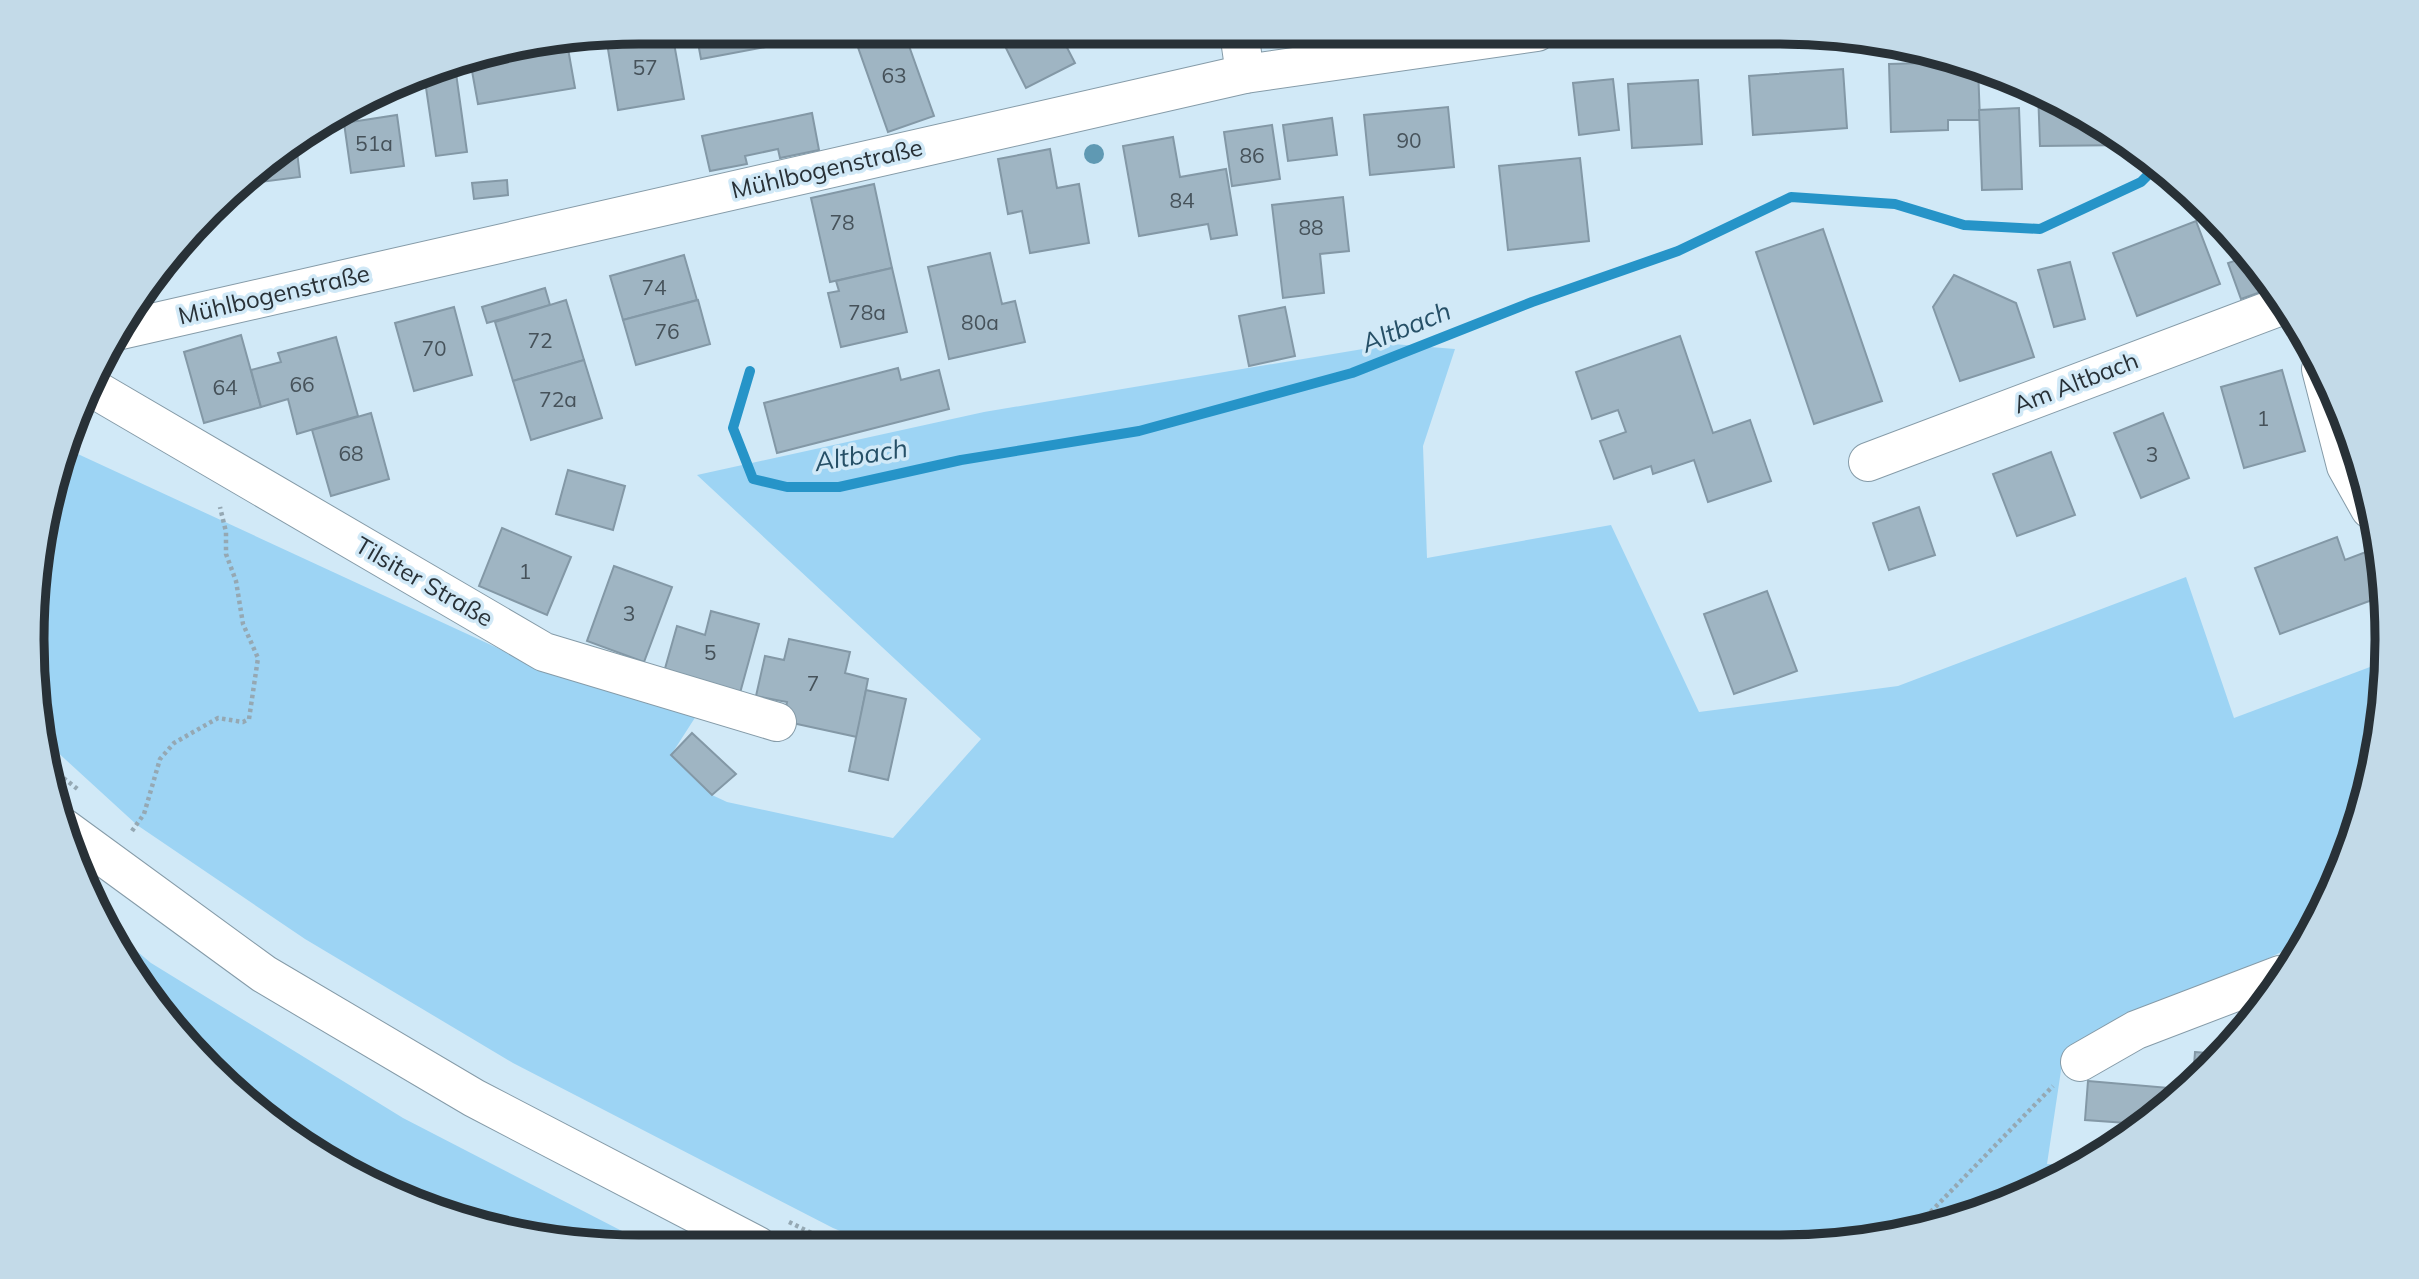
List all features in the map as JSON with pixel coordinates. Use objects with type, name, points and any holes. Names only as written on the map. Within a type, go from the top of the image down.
[{"type":"street","points":[[1241,44],[1245,74]]},
{"type":"street","name":"Mühlbogenstraße","points":[[133,327],[1245,74],[1459,44]]},
{"type":"street","name":"Am Altbach","points":[[1868,462],[2275,309]]},
{"type":"street","name":"Tilsiter Straße","points":[[98,391],[544,652],[777,722]]},
{"type":"street","points":[[2336,428],[2346,466],[2353,479]]},
{"type":"street","points":[[78,838],[264,974],[474,1098],[768,1231]]},
{"type":"street","points":[[2080,1062],[2136,1030],[2268,980]]},
{"type":"path","points":[[132,831],[144,814],[160,759],[174,743],[218,718],[243,722],[248,719],[258,658],[243,624],[236,581],[226,554],[226,532],[218,500],[223,465]]},
{"type":"path","points":[[59,775],[89,798]]},
{"type":"path","points":[[121,823],[143,839]]},
{"type":"path","points":[[1926,1217],[2035,1103],[2080,1062]]},
{"type":"path","points":[[768,1231],[787,1235]]},
{"type":"shaded area","points":[[1393,344],[1455,349],[1423,446],[1427,558],[1611,525],[1699,712],[1898,686],[2186,577],[2234,718],[2374,665],[2370,717],[2355,794],[2330,867],[2314,903],[2288,949],[2063,1057],[2047,1164],[2061,1164],[2007,1190],[1934,1215],[1857,1230],[1779,1235],[850,1235],[513,1063],[305,939],[137,825],[54,749],[45,678],[45,601],[55,523],[74,452],[541,668],[698,713],[671,755],[712,795],[727,802],[893,838],[981,739],[697,475],[984,412]]},
{"type":"shaded area","points":[[128,944],[151,963],[403,1118],[629,1235],[562,1230],[485,1215],[412,1190],[342,1155],[277,1112],[218,1061],[167,1002]]},
{"type":"building","points":[[674,44],[684,99],[618,110],[607,45]]},
{"type":"building","points":[[698,44],[782,44],[701,59]]},
{"type":"building","points":[[857,44],[908,44],[934,116],[888,132]]},
{"type":"building","points":[[1004,44],[1065,44],[1075,63],[1026,88]]},
{"type":"building","points":[[568,48],[575,88],[478,104],[471,68],[523,55]]},
{"type":"building","points":[[1929,63],[1978,78],[1980,120],[1948,120],[1948,130],[1891,132],[1889,64]]},
{"type":"building","points":[[1843,69],[1847,128],[1753,135],[1749,76]]},
{"type":"building","points":[[456,73],[467,152],[436,156],[425,84]]},
{"type":"building","points":[[1613,79],[1619,130],[1579,135],[1573,83]]},
{"type":"building","points":[[1698,80],[1702,144],[1632,148],[1628,84]]},
{"type":"building","points":[[2038,103],[2112,145],[2040,146]]},
{"type":"building","points":[[1448,107],[1454,167],[1370,175],[1364,115]]},
{"type":"building","points":[[2019,108],[2022,189],[1982,190],[1979,110]]},
{"type":"building","points":[[812,113],[819,150],[780,158],[778,149],[745,156],[747,164],[710,171],[702,136]]},
{"type":"building","points":[[397,115],[404,166],[351,173],[344,123]]},
{"type":"building","points":[[1332,118],[1337,155],[1288,161],[1283,125]]},
{"type":"building","points":[[1272,125],[1280,179],[1232,186],[1224,132]]},
{"type":"building","points":[[1173,137],[1180,177],[1226,169],[1237,235],[1211,239],[1208,224],[1139,236],[1123,146]]},
{"type":"building","points":[[1050,149],[1057,188],[1079,184],[1089,243],[1030,253],[1022,211],[1008,214],[998,159]]},
{"type":"building","points":[[297,153],[300,177],[259,182]]},
{"type":"building","points":[[1580,158],[1589,241],[1508,250],[1499,166]]},
{"type":"building","points":[[507,180],[508,195],[474,199],[472,183]]},
{"type":"building","points":[[874,184],[892,268],[830,282],[811,198]]},
{"type":"building","points":[[1343,197],[1349,251],[1320,254],[1324,293],[1283,298],[1272,205]]},
{"type":"building","points":[[2196,221],[2220,284],[2137,316],[2113,253]]},
{"type":"building","points":[[1823,229],[1882,401],[1814,424],[1756,252]]},
{"type":"building","points":[[990,253],[1002,304],[1015,301],[1025,342],[949,359],[928,267]]},
{"type":"building","points":[[684,255],[697,300],[623,320],[610,276]]},
{"type":"building","points":[[2238,260],[2262,291],[2241,299],[2228,263]]},
{"type":"building","points":[[2070,262],[2085,319],[2054,327],[2038,270]]},
{"type":"building","points":[[892,268],[907,332],[841,347],[828,293],[839,291],[836,281]]},
{"type":"building","points":[[1954,275],[2016,303],[2034,357],[1960,381],[1933,307]]},
{"type":"building","points":[[545,288],[550,305],[487,323],[482,307]]},
{"type":"building","points":[[566,300],[584,360],[513,381],[495,322]]},
{"type":"building","points":[[698,300],[710,344],[636,365],[623,320]]},
{"type":"building","points":[[454,307],[472,375],[414,391],[395,323]]},
{"type":"building","points":[[1285,307],[1295,356],[1249,366],[1239,316]]},
{"type":"building","points":[[241,335],[261,407],[204,423],[184,352]]},
{"type":"building","points":[[1680,336],[1713,433],[1750,420],[1771,481],[1708,502],[1694,460],[1653,474],[1651,466],[1614,479],[1600,441],[1626,432],[1618,410],[1592,419],[1576,372]]},
{"type":"building","points":[[336,337],[358,416],[297,434],[288,399],[261,407],[251,370],[281,362],[278,353]]},
{"type":"building","points":[[584,360],[602,418],[531,440],[513,381]]},
{"type":"building","points":[[898,368],[901,380],[939,370],[949,409],[777,453],[764,403]]},
{"type":"building","points":[[2282,370],[2305,451],[2244,468],[2221,387]]},
{"type":"building","points":[[371,413],[389,479],[331,496],[312,430]]},
{"type":"building","points":[[2163,413],[2189,478],[2141,498],[2114,433]]},
{"type":"building","points":[[2051,452],[2075,515],[2017,536],[1993,474]]},
{"type":"building","points":[[568,470],[625,486],[613,530],[556,514]]},
{"type":"building","points":[[1919,507],[1935,555],[1889,570],[1873,523]]},
{"type":"building","points":[[502,528],[571,557],[547,615],[479,586]]},
{"type":"building","points":[[2337,537],[2345,560],[2368,551],[2374,599],[2280,634],[2255,568]]},
{"type":"building","points":[[614,566],[672,587],[644,662],[587,641]]},
{"type":"building","points":[[1767,591],[1797,671],[1734,694],[1704,614]]},
{"type":"building","points":[[711,611],[759,624],[740,693],[664,672],[677,626],[705,635]]},
{"type":"building","points":[[789,639],[850,652],[845,673],[868,679],[857,737],[783,721],[787,702],[756,696],[765,656],[784,660]]},
{"type":"building","points":[[866,690],[906,699],[888,780],[849,771]]},
{"type":"building","points":[[692,733],[736,774],[712,795],[671,755]]},
{"type":"building","points":[[2195,1052],[2208,1053],[2201,1061],[2194,1067]]},
{"type":"building","points":[[2088,1081],[2171,1088],[2127,1123],[2085,1120]]},
{"type":"waterway","name":"Altbach","points":[[750,371],[733,428],[753,479],[787,487],[839,487],[961,460],[1139,431],[1352,373],[1532,302],[1678,251],[1791,197],[1895,204],[1964,225],[2040,229],[2141,182],[2150,173]]}]
